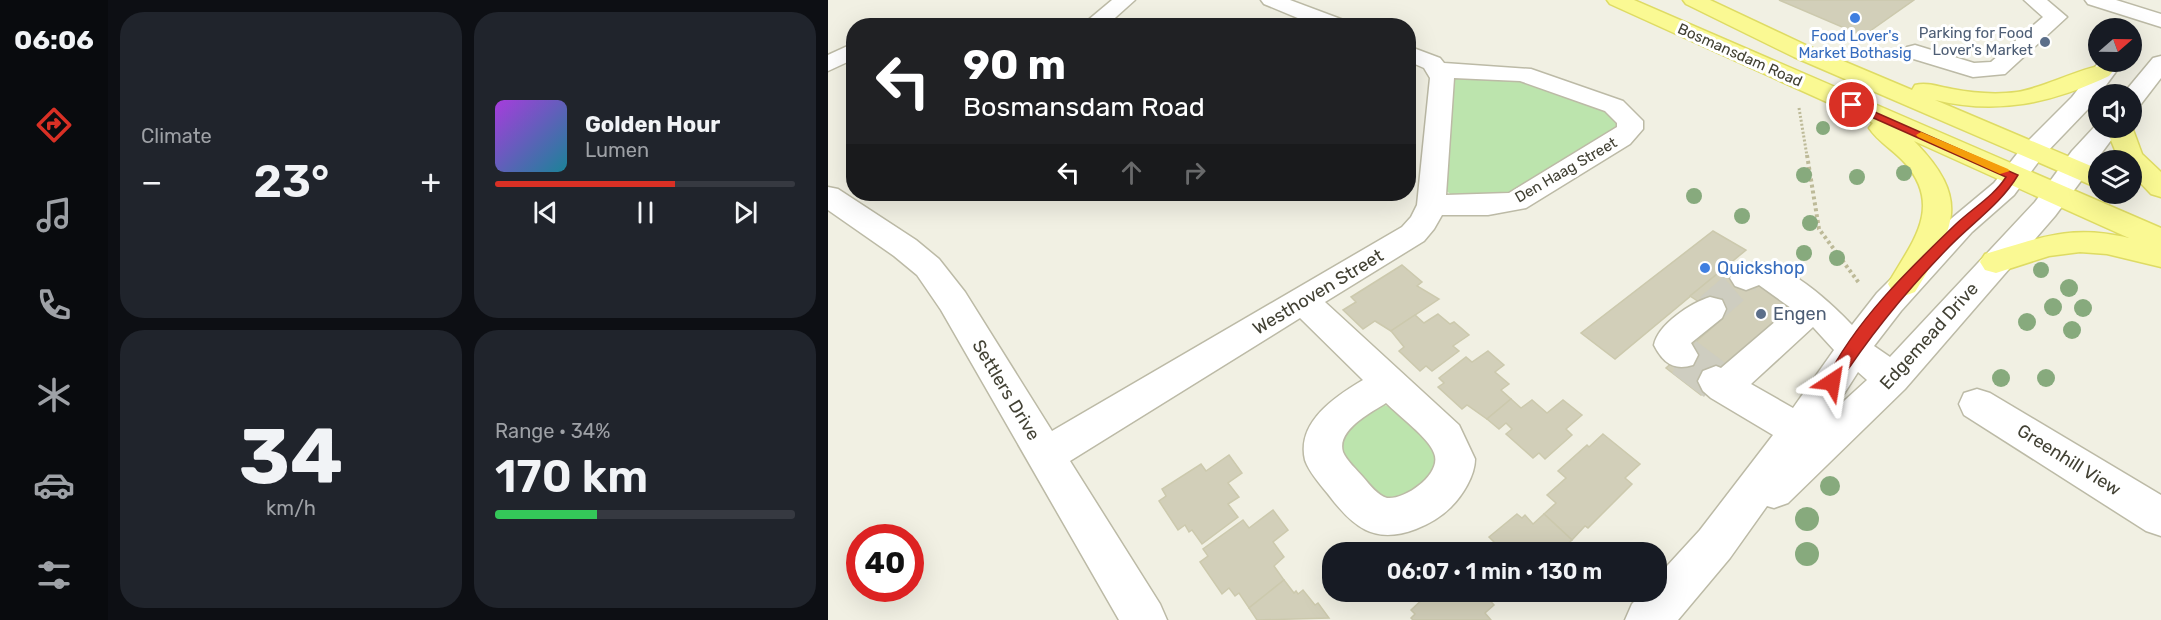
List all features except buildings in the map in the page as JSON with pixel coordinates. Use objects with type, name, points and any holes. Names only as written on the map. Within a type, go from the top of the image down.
[{"type":"main road","name":"Bosmansdam Road","points":[[1617,0],[2161,240]]},
{"type":"main road","name":"Bosmansdam Road","points":[[1693,0],[1802,52],[2086,174]]},
{"type":"main road","points":[[1802,52],[1930,91],[1982,100],[2036,98],[2068,88],[2096,72]]},
{"type":"main road","points":[[1833,96],[1899,141],[1920,163],[1934,188],[1938,205],[1935,228],[1904,284]]},
{"type":"main road","points":[[2123,138],[2130,157],[2161,188]]},
{"type":"main road","points":[[2142,197],[2161,205]]},
{"type":"main road","points":[[1996,262],[2049,245],[2071,241],[2103,244],[2161,257]]},
{"type":"street","points":[[1102,18],[1125,0]]},
{"type":"street","points":[[1270,0],[1312,18]]},
{"type":"street","points":[[1915,52],[1973,70],[1997,69],[2056,17],[2034,0]]},
{"type":"street","points":[[2095,0],[2159,17]]},
{"type":"street","points":[[2142,32],[2159,17]]},
{"type":"street","points":[[828,64],[846,54]]},
{"type":"street","points":[[1416,56],[1432,63],[1439,70]]},
{"type":"street","points":[[2142,87],[2161,63]]},
{"type":"street","name":"Westhoven Street","points":[[1046,455],[1413,234],[1424,222],[1431,205],[1442,78],[1439,70]]},
{"type":"street","name":"Den Haag Street","points":[[1431,205],[1488,205],[1516,201],[1621,138],[1630,129],[1630,121],[1614,106],[1523,74],[1439,70]]},
{"type":"street","name":"Edgemead Drive","points":[[1811,439],[1854,349],[1904,284],[1962,225],[2004,189],[2033,151],[2082,102],[2102,72]]},
{"type":"street","name":"Edgemead Drive","points":[[1648,620],[1811,439],[1893,379],[2055,194],[2086,174],[2102,138]]},
{"type":"street","name":"Settlers Drive","points":[[832,203],[905,248],[928,267],[953,301],[1144,620]]},
{"type":"street","points":[[1746,278],[1756,273],[1765,274],[1814,307],[1854,349],[1893,379]]},
{"type":"street","points":[[1303,301],[1389,382]]},
{"type":"street","points":[[1811,439],[1720,384],[1814,307]]},
{"type":"street","points":[[1681,355],[1671,345],[1672,340],[1710,309]]},
{"type":"street","name":"Greenhill View","points":[[1977,404],[2161,517]]},
{"type":"path","points":[[1797,99],[1819,229],[1859,283]]},
{"type":"green space","points":[[1456,78],[1521,78],[1614,114],[1619,128],[1516,193],[1453,196],[1445,190],[1453,80]]},
{"type":"green space","points":[[1382,404],[1391,407],[1409,420],[1432,447],[1441,465],[1409,501],[1384,504],[1337,456],[1335,434]]},
{"type":"tunnel","points":[[1710,309],[1746,278]]},
{"type":"tunnel","points":[[1681,355],[1686,358]]},
{"type":"tunnel","points":[[1684,357],[1716,381]]},
{"type":"slow traffic","points":[[1921,135],[2004,171]]},
{"type":"place","name":"Food Lover's Market Bothasig","points":[[1855,18]]},
{"type":"place","name":"Parking for Food Lover's Market","points":[[2045,42]]},
{"type":"place","name":"Quickshop","points":[[1705,268]]},
{"type":"place","name":"Engen","points":[[1761,314]]},
{"type":"route","points":[[1832,382],[1866,331],[1904,284],[1962,225],[2004,189],[2013,175],[1852,105]]}]
